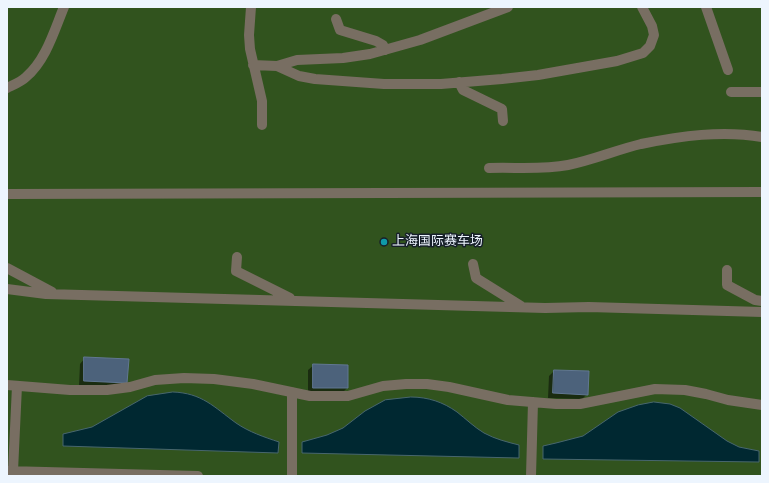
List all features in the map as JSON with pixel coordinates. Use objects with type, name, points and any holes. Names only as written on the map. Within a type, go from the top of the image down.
[{"type":"street","points":[[7,88],[26,78],[43,57],[64,7]]},
{"type":"street","points":[[251,7],[249,42],[262,101],[262,126]]},
{"type":"street","points":[[277,66],[297,60],[343,58],[386,50],[437,34],[508,7]]},
{"type":"street","points":[[253,64],[277,66],[299,76],[330,81],[397,84],[459,82],[545,74],[617,61],[644,52],[650,46],[654,34],[652,26],[642,7]]},
{"type":"street","points":[[706,8],[728,70]]},
{"type":"street","points":[[336,19],[340,30],[376,41],[386,50]]},
{"type":"street","points":[[459,82],[463,90],[502,110],[502,121]]},
{"type":"street","points":[[731,92],[762,92]]},
{"type":"street","points":[[489,168],[552,168],[568,165],[641,144],[705,134],[742,134],[762,137]]},
{"type":"street","points":[[7,194],[762,192]]},
{"type":"street","points":[[237,257],[236,271],[294,300]]},
{"type":"street","points":[[473,264],[476,278],[522,307]]},
{"type":"street","points":[[7,268],[56,294]]},
{"type":"street","points":[[727,270],[727,284],[755,300],[762,301]]},
{"type":"street","points":[[7,289],[56,294],[762,312]]},
{"type":"street","points":[[198,476],[10,471],[12,386],[70,390],[107,390],[130,387],[155,380],[184,378],[214,379],[253,384],[310,396],[348,396],[383,386],[427,384],[449,387],[508,400],[580,404],[655,389],[685,390],[762,406]]},
{"type":"street","points":[[292,392],[292,476]]},
{"type":"street","points":[[531,476],[533,402]]},
{"type":"green space","name":"上海国际赛车场","points":[[7,7],[762,7],[762,476],[7,476]]},
{"type":"water","points":[[173,392],[200,398],[246,429],[279,442],[278,453],[63,446],[63,434],[92,427],[147,396]]},
{"type":"water","points":[[411,397],[429,399],[446,405],[484,433],[497,439],[519,445],[519,458],[302,453],[302,442],[327,435],[343,428],[365,411],[385,400]]},
{"type":"water","points":[[654,402],[670,404],[680,408],[727,441],[739,447],[759,451],[759,462],[543,459],[543,446],[583,436],[618,412],[638,405]]},
{"type":"building","points":[[84,357],[129,359],[127,383],[84,381]]},
{"type":"building","points":[[313,364],[348,365],[348,388],[313,388]]},
{"type":"building","points":[[554,370],[589,371],[588,395],[553,393]]},
{"type":"place","name":"上海国际赛车场","points":[[384,242]]}]
